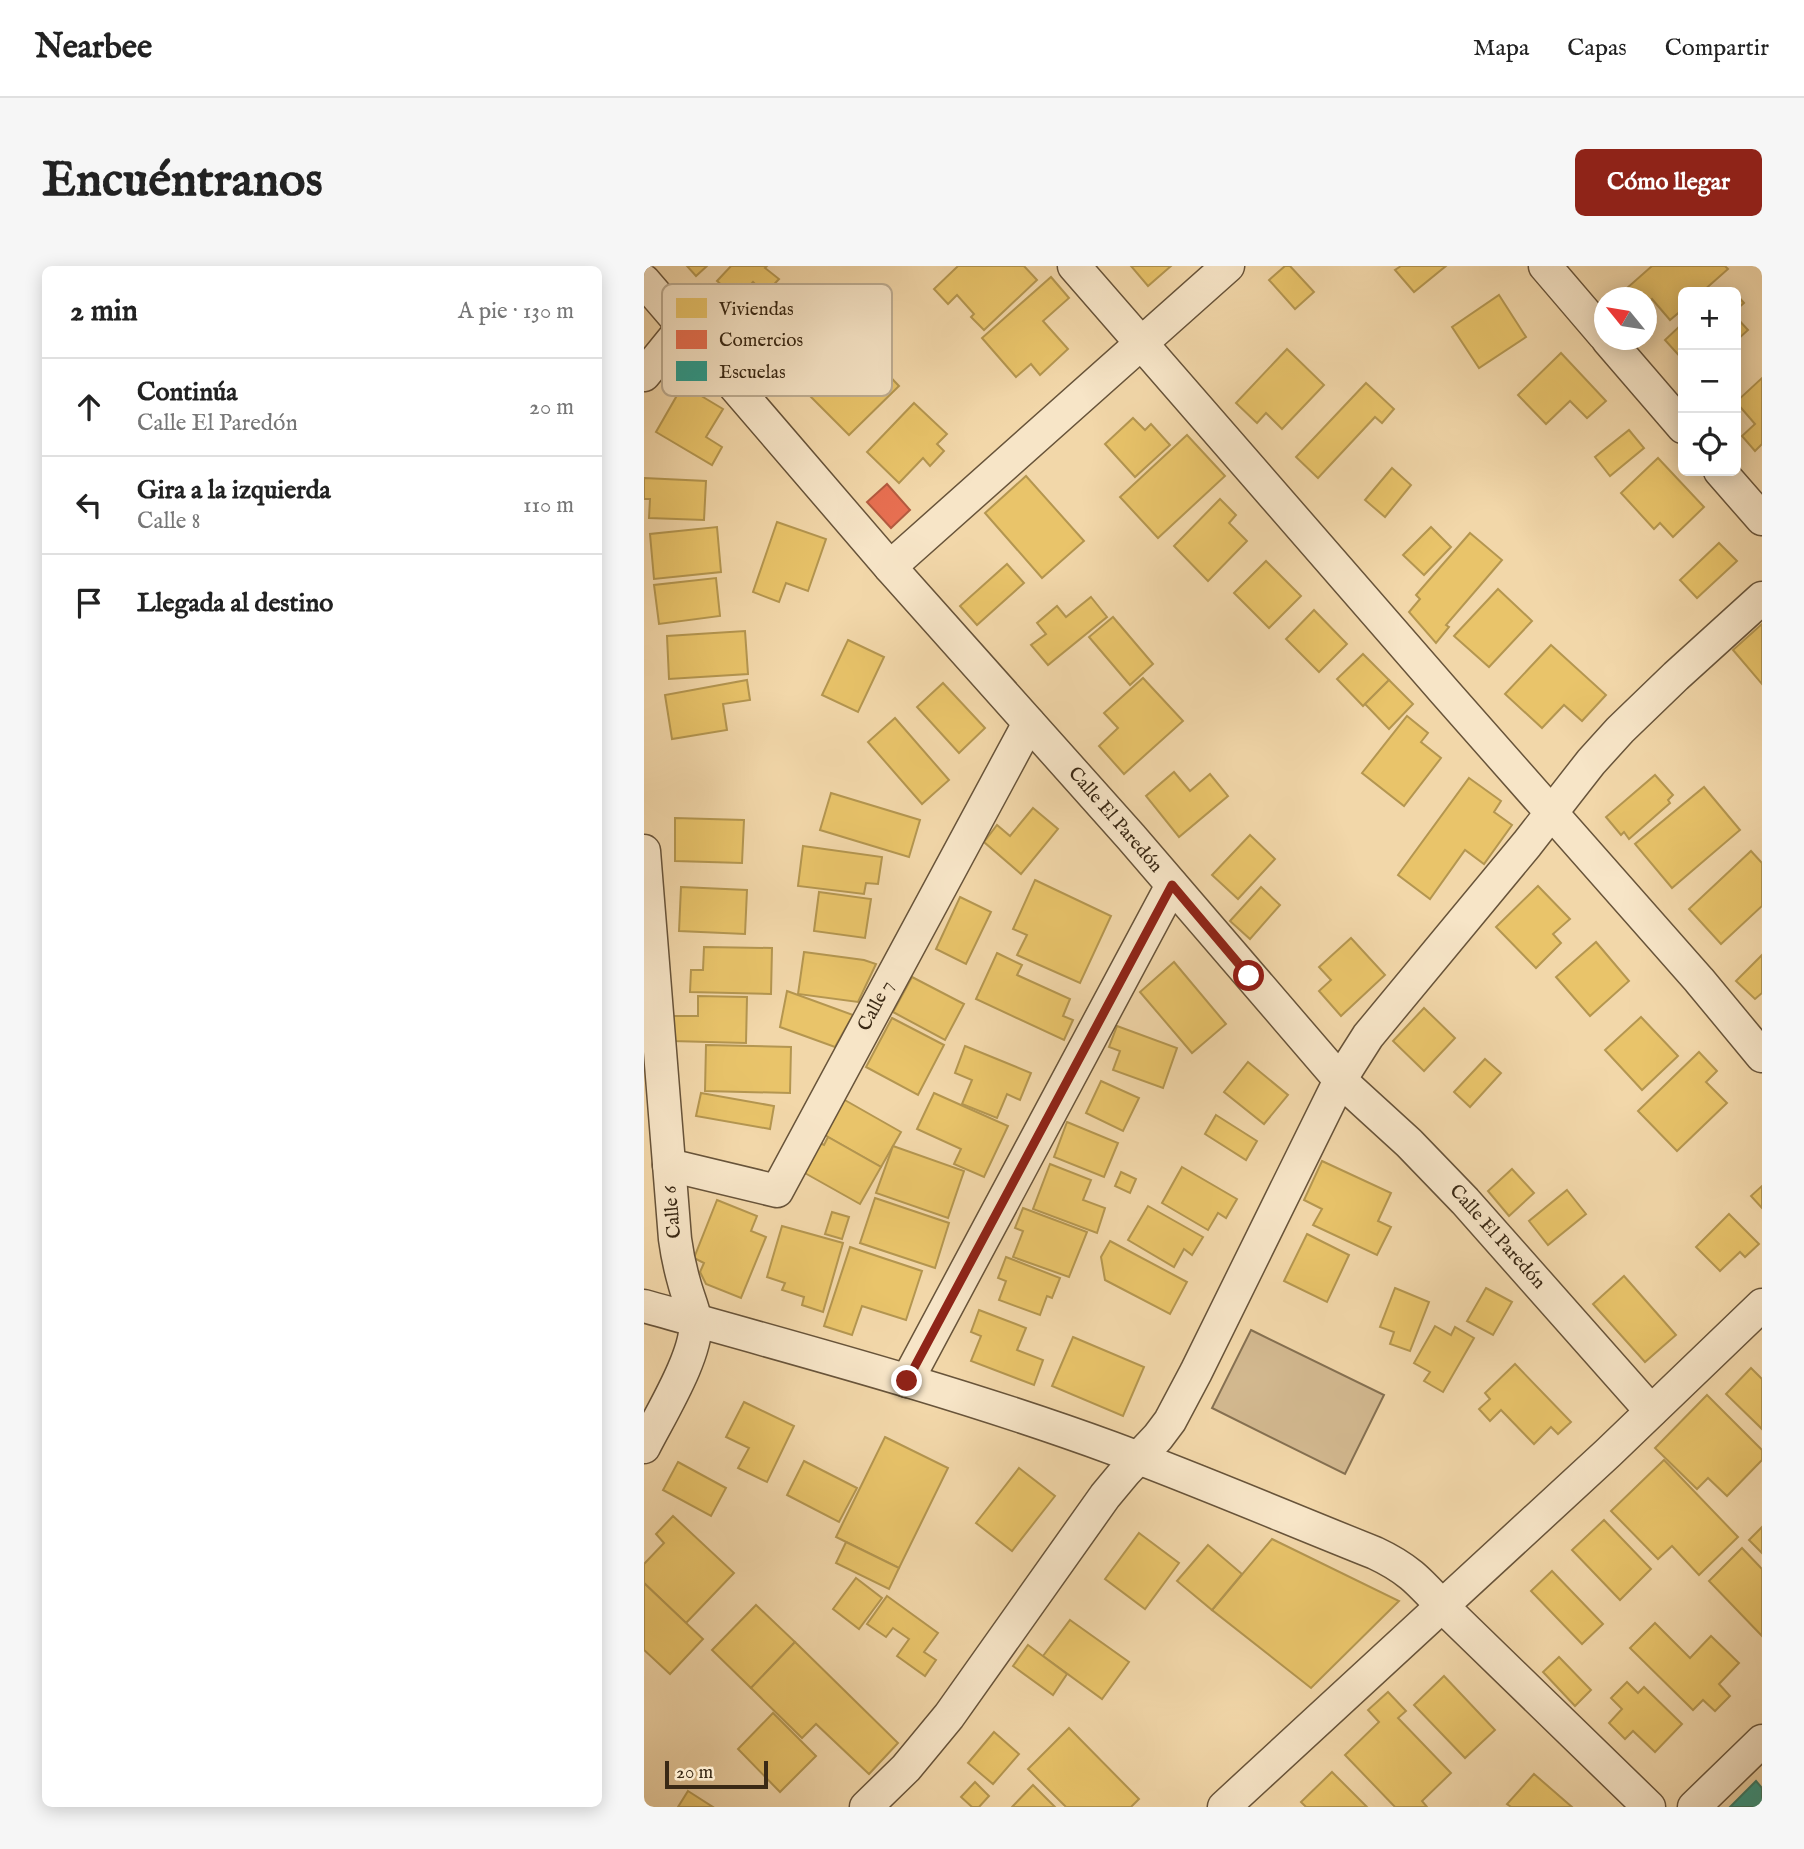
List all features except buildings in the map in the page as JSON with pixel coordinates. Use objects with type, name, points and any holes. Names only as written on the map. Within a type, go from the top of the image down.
[{"type":"street","points":[[1074,266],[1699,980],[1762,1056]]},
{"type":"street","points":[[890,567],[1228,266]]},
{"type":"street","points":[[1545,266],[1594,322]]},
{"type":"street","name":"Calle El Paredón","points":[[644,281],[662,302]]},
{"type":"street","points":[[1617,350],[1678,421]]},
{"type":"street","points":[[644,375],[662,353]]},
{"type":"street","name":"Calle El Paredón","points":[[743,396],[1340,1080],[1409,1143],[1465,1201],[1651,1411]]},
{"type":"street","points":[[1724,476],[1762,519]]},
{"type":"street","points":[[866,1807],[906,1768],[949,1716],[1105,1496],[1170,1421],[1340,1080],[1368,1036],[1591,762],[1676,676],[1762,598]]},
{"type":"street","name":"Calle 7","points":[[669,1165],[777,1191],[1029,723]]},
{"type":"street","name":"Calle 6","points":[[644,851],[677,1258],[695,1321]]},
{"type":"street","points":[[907,1381],[1172,885]]},
{"type":"street","points":[[1224,1807],[1762,1305]]},
{"type":"street","points":[[644,1306],[907,1381],[1112,1448],[1398,1564],[1413,1575],[1649,1807]]},
{"type":"street","points":[[644,1447],[690,1353],[695,1321]]},
{"type":"street","points":[[1694,1807],[1762,1741]]},
{"type":"shaded area","points":[[1251,1330],[1384,1395],[1345,1474],[1212,1408]]},
{"type":"route","points":[[907,1381],[1172,885],[1249,976]]}]
